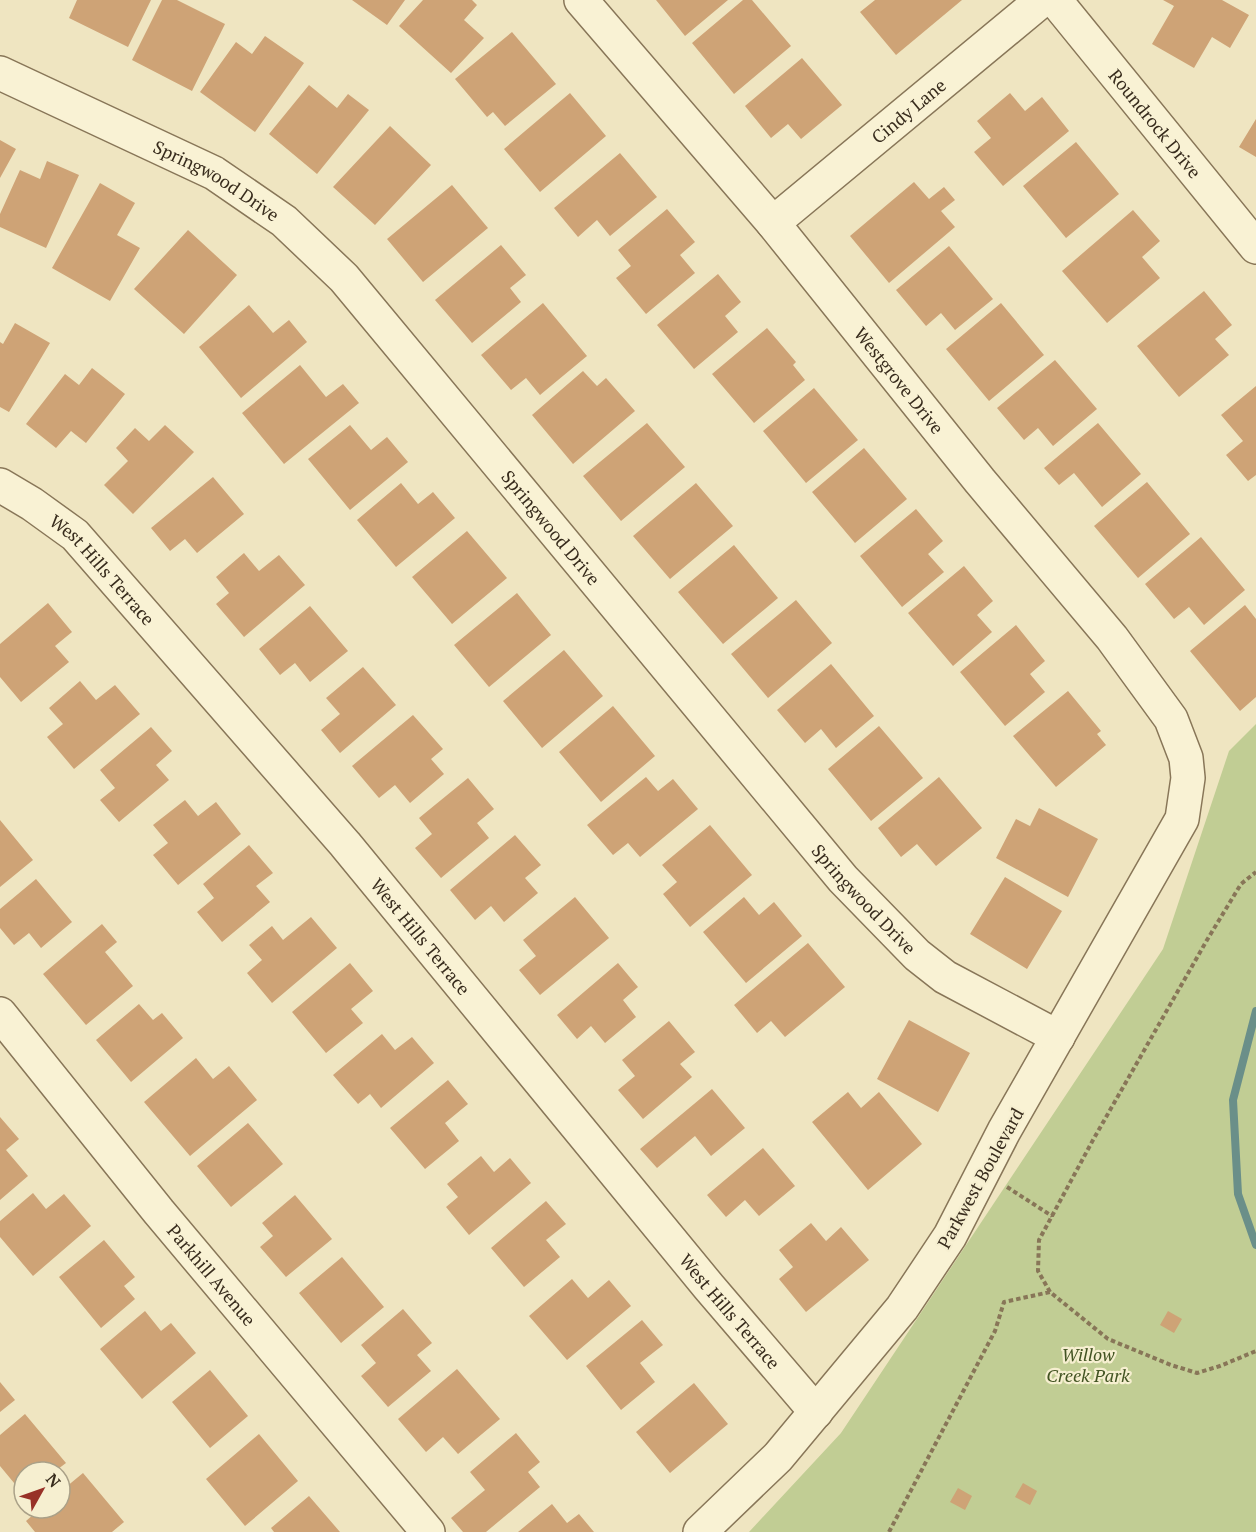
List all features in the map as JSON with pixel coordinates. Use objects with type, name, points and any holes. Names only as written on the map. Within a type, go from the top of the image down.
[{"type":"street","name":"Westgrove Drive","points":[[581,0],[773,223],[980,481],[1112,638],[1171,719],[1186,758],[1188,778]]},
{"type":"street","name":"Cindy Lane","points":[[773,223],[1042,0]]},
{"type":"street","name":"Roundrock Drive","points":[[1055,0],[1256,247]]},
{"type":"street","name":"Springwood Drive","points":[[0,73],[214,173],[284,221],[344,278],[843,879],[917,955],[945,977],[1058,1037]]},
{"type":"street","name":"West Hills Terrace","points":[[0,485],[32,504],[75,535],[345,844],[708,1287],[816,1412]]},
{"type":"street","name":"Parkwest Boulevard","points":[[700,1532],[778,1457],[902,1308],[950,1236],[1058,1037],[1182,819],[1188,778]]},
{"type":"street","name":"Parkhill Avenue","points":[[0,1014],[159,1212],[428,1532]]},
{"type":"path","points":[[1256,872],[1241,884],[1093,1140],[1039,1240],[1038,1271],[1050,1292],[1108,1339],[1180,1368],[1197,1373],[1256,1351]]},
{"type":"path","points":[[984,1171],[1052,1216]]},
{"type":"path","points":[[889,1532],[995,1331],[1005,1302],[1050,1292]]},
{"type":"green space","name":"Willow Creek Park","points":[[1256,724],[1256,1532],[749,1532],[841,1433],[1163,949],[1229,751]]},
{"type":"building","points":[[77,0],[151,0],[128,47],[69,18]]},
{"type":"building","points":[[162,0],[177,0],[225,24],[192,91],[132,60]]},
{"type":"building","points":[[352,0],[405,0],[387,25]]},
{"type":"building","points":[[423,0],[472,0],[477,5],[464,20],[484,38],[451,73],[399,26]]},
{"type":"building","points":[[656,0],[728,0],[685,36]]},
{"type":"building","points":[[743,0],[752,0],[791,46],[734,94],[692,43]]},
{"type":"building","points":[[875,0],[962,0],[896,55],[860,12]]},
{"type":"building","points":[[1163,0],[1222,0],[1249,15],[1230,48],[1212,37],[1194,68],[1152,44],[1174,6]]},
{"type":"building","points":[[512,32],[556,84],[505,126],[493,112],[487,117],[455,79]]},
{"type":"building","points":[[265,36],[304,63],[255,132],[200,92],[236,42],[252,54]]},
{"type":"building","points":[[802,58],[842,105],[801,139],[788,124],[771,138],[745,106]]},
{"type":"building","points":[[309,85],[337,108],[348,94],[369,110],[317,174],[269,134]]},
{"type":"building","points":[[570,93],[606,136],[540,192],[504,149]]},
{"type":"building","points":[[1010,93],[1025,111],[1042,97],[1069,131],[1003,186],[974,152],[991,138],[977,121]]},
{"type":"building","points":[[1256,119],[1256,157],[1239,147]]},
{"type":"building","points":[[390,126],[431,165],[375,225],[333,187]]},
{"type":"building","points":[[0,140],[16,149],[0,178]]},
{"type":"building","points":[[1076,142],[1119,194],[1066,238],[1023,186]]},
{"type":"building","points":[[620,153],[657,197],[610,236],[597,220],[578,237],[554,208]]},
{"type":"building","points":[[47,161],[79,175],[46,248],[0,227],[0,214],[20,170],[40,179]]},
{"type":"building","points":[[914,182],[929,199],[944,187],[955,200],[941,211],[955,227],[889,283],[850,236]]},
{"type":"building","points":[[100,183],[135,203],[117,235],[140,248],[110,301],[52,268]]},
{"type":"building","points":[[452,185],[488,228],[423,282],[387,239]]},
{"type":"building","points":[[667,209],[695,242],[680,255],[695,273],[646,314],[616,278],[631,266],[618,250]]},
{"type":"building","points":[[1133,210],[1160,241],[1142,257],[1160,278],[1107,323],[1062,271]]},
{"type":"building","points":[[188,230],[237,275],[184,334],[134,289]]},
{"type":"building","points":[[501,245],[526,275],[510,288],[521,302],[472,343],[435,300]]},
{"type":"building","points":[[949,246],[993,299],[955,330],[941,313],[926,326],[896,290]]},
{"type":"building","points":[[718,274],[741,302],[725,316],[738,332],[694,369],[657,325]]},
{"type":"building","points":[[1204,291],[1232,325],[1215,339],[1229,355],[1179,397],[1137,346]]},
{"type":"building","points":[[543,303],[587,356],[540,395],[526,378],[511,390],[481,355]]},
{"type":"building","points":[[1001,303],[1044,355],[989,401],[946,349]]},
{"type":"building","points":[[249,305],[273,333],[289,320],[307,342],[241,398],[199,347]]},
{"type":"building","points":[[15,323],[50,343],[9,412],[0,407],[0,342],[3,344]]},
{"type":"building","points":[[767,328],[796,362],[793,365],[805,380],[754,423],[712,374]]},
{"type":"building","points":[[1055,360],[1097,409],[1053,446],[1038,428],[1024,440],[997,408]]},
{"type":"building","points":[[300,365],[326,397],[343,384],[359,403],[284,464],[242,413]]},
{"type":"building","points":[[92,368],[125,394],[86,443],[71,431],[56,448],[26,424],[65,374],[79,385]]},
{"type":"building","points":[[583,371],[597,386],[606,378],[635,411],[573,464],[532,415]]},
{"type":"building","points":[[1256,386],[1256,475],[1248,481],[1226,455],[1243,441],[1221,415]]},
{"type":"building","points":[[814,388],[858,440],[806,483],[763,431]]},
{"type":"building","points":[[647,423],[685,467],[621,521],[583,476]]},
{"type":"building","points":[[1098,423],[1141,474],[1102,507],[1074,473],[1059,485],[1044,468]]},
{"type":"building","points":[[165,425],[194,452],[133,514],[104,485],[128,461],[116,448],[135,428],[149,441]]},
{"type":"building","points":[[350,425],[371,450],[387,437],[408,462],[350,510],[308,459]]},
{"type":"building","points":[[864,448],[907,499],[855,543],[812,492]]},
{"type":"building","points":[[213,477],[244,514],[197,553],[185,539],[170,551],[151,528]]},
{"type":"building","points":[[1147,482],[1190,534],[1138,578],[1094,526]]},
{"type":"building","points":[[401,483],[418,504],[433,492],[455,518],[396,567],[357,520]]},
{"type":"building","points":[[696,483],[733,526],[670,579],[633,536]]},
{"type":"building","points":[[916,509],[943,541],[928,554],[944,572],[902,607],[860,556]]},
{"type":"building","points":[[467,531],[507,578],[452,624],[412,577]]},
{"type":"building","points":[[1201,537],[1245,590],[1204,625],[1189,607],[1174,619],[1145,584]]},
{"type":"building","points":[[734,545],[778,598],[723,644],[678,592]]},
{"type":"building","points":[[244,553],[259,571],[279,555],[305,585],[244,637],[216,604],[229,593],[216,577]]},
{"type":"building","points":[[964,566],[993,601],[977,615],[992,632],[953,666],[908,613]]},
{"type":"building","points":[[517,593],[551,635],[489,687],[454,645]]},
{"type":"building","points":[[796,600],[832,643],[768,698],[731,654]]},
{"type":"building","points":[[48,603],[72,632],[55,646],[69,662],[21,702],[0,677],[0,644]]},
{"type":"building","points":[[1245,605],[1256,619],[1256,697],[1240,711],[1190,651]]},
{"type":"building","points":[[310,606],[348,651],[310,682],[295,663],[280,675],[259,649]]},
{"type":"building","points":[[1016,625],[1045,661],[1030,674],[1045,692],[1005,726],[960,672]]},
{"type":"building","points":[[564,650],[603,696],[542,748],[503,701]]},
{"type":"building","points":[[831,664],[874,716],[836,748],[821,729],[805,743],[777,710]]},
{"type":"building","points":[[363,667],[396,705],[340,753],[321,730],[340,714],[326,698]]},
{"type":"building","points":[[80,681],[96,700],[115,685],[140,714],[74,769],[47,737],[63,724],[49,708]]},
{"type":"building","points":[[1068,691],[1101,731],[1097,734],[1106,745],[1056,787],[1013,736]]},
{"type":"building","points":[[613,706],[655,756],[601,802],[559,752]]},
{"type":"building","points":[[413,715],[443,749],[431,759],[444,774],[410,803],[395,785],[379,798],[352,766]]},
{"type":"building","points":[[879,726],[923,778],[871,821],[828,769]]},
{"type":"building","points":[[151,727],[172,751],[156,765],[169,780],[119,822],[100,800],[115,788],[100,770]]},
{"type":"building","points":[[646,777],[658,791],[673,779],[698,809],[640,857],[628,843],[613,855],[587,825]]},
{"type":"building","points":[[939,777],[982,828],[936,866],[917,844],[901,857],[878,828]]},
{"type":"building","points":[[468,778],[494,809],[477,823],[489,838],[441,878],[415,848],[432,834],[419,818]]},
{"type":"building","points":[[185,800],[198,816],[216,802],[241,834],[178,885],[153,855],[168,843],[153,825]]},
{"type":"building","points":[[1039,808],[1098,839],[1068,897],[996,858],[1016,819],[1030,826]]},
{"type":"building","points":[[0,820],[33,860],[0,887]]},
{"type":"building","points":[[710,825],[752,875],[690,927],[663,894],[677,882],[662,865]]},
{"type":"building","points":[[515,835],[541,865],[525,878],[538,893],[504,922],[491,906],[475,920],[450,890]]},
{"type":"building","points":[[249,845],[273,873],[256,886],[270,902],[222,942],[197,912],[214,898],[203,884]]},
{"type":"building","points":[[1005,877],[1062,911],[1027,969],[970,934]]},
{"type":"building","points":[[36,879],[72,922],[41,948],[29,933],[14,945],[0,928],[0,909]]},
{"type":"building","points":[[575,897],[609,938],[540,995],[519,970],[536,956],[523,940]]},
{"type":"building","points":[[744,897],[759,915],[774,902],[802,936],[746,983],[703,932]]},
{"type":"building","points":[[311,917],[337,948],[272,1003],[247,973],[262,960],[249,945],[272,926],[283,940]]},
{"type":"building","points":[[102,924],[117,942],[105,952],[133,986],[86,1025],[43,974]]},
{"type":"building","points":[[808,943],[845,987],[785,1037],[771,1021],[757,1033],[734,1005]]},
{"type":"building","points":[[350,963],[373,991],[351,1009],[363,1023],[326,1053],[292,1012]]},
{"type":"building","points":[[618,963],[638,987],[623,1000],[636,1017],[605,1043],[591,1026],[577,1039],[557,1015]]},
{"type":"building","points":[[139,1004],[153,1020],[162,1013],[183,1038],[131,1082],[96,1040]]},
{"type":"building","points":[[909,1020],[970,1053],[938,1112],[877,1079]]},
{"type":"building","points":[[669,1021],[695,1052],[680,1064],[692,1077],[643,1119],[618,1090],[635,1076],[622,1060]]},
{"type":"building","points":[[382,1034],[395,1050],[412,1037],[434,1063],[381,1108],[370,1094],[358,1104],[333,1075]]},
{"type":"building","points":[[196,1058],[213,1079],[229,1066],[257,1100],[190,1156],[144,1102]]},
{"type":"building","points":[[448,1080],[468,1104],[445,1123],[459,1141],[425,1169],[390,1128]]},
{"type":"building","points":[[712,1089],[745,1128],[711,1156],[695,1136],[657,1168],[640,1149]]},
{"type":"building","points":[[848,1092],[861,1108],[879,1092],[922,1144],[868,1190],[812,1122]]},
{"type":"building","points":[[0,1117],[19,1139],[6,1150],[28,1176],[0,1200]]},
{"type":"building","points":[[248,1123],[283,1164],[231,1207],[197,1166]]},
{"type":"building","points":[[763,1148],[795,1186],[759,1216],[745,1200],[726,1217],[707,1195]]},
{"type":"building","points":[[481,1156],[494,1172],[510,1158],[531,1183],[469,1235],[446,1207],[458,1197],[447,1184]]},
{"type":"building","points":[[33,1193],[46,1209],[64,1194],[91,1226],[33,1276],[0,1237],[0,1221]]},
{"type":"building","points":[[295,1195],[332,1239],[286,1277],[260,1247],[273,1236],[262,1223]]},
{"type":"building","points":[[546,1201],[566,1224],[546,1240],[560,1257],[524,1287],[491,1248]]},
{"type":"building","points":[[811,1223],[826,1241],[841,1227],[869,1260],[806,1312],[779,1279],[793,1267],[779,1250]]},
{"type":"building","points":[[104,1240],[135,1277],[124,1286],[135,1299],[101,1328],[59,1277]]},
{"type":"building","points":[[342,1257],[384,1307],[341,1343],[299,1293]]},
{"type":"building","points":[[572,1279],[588,1298],[609,1280],[631,1306],[567,1360],[529,1316]]},
{"type":"building","points":[[403,1309],[432,1343],[417,1355],[431,1371],[388,1407],[361,1376],[376,1363],[361,1345]]},
{"type":"building","points":[[145,1311],[161,1331],[171,1323],[196,1353],[142,1399],[100,1349]]},
{"type":"building","points":[[1168,1311],[1182,1319],[1174,1333],[1160,1325]]},
{"type":"building","points":[[642,1320],[663,1345],[640,1363],[655,1382],[621,1410],[586,1366]]},
{"type":"building","points":[[457,1369],[500,1419],[458,1454],[443,1437],[426,1452],[398,1419]]},
{"type":"building","points":[[210,1370],[248,1416],[210,1448],[172,1402]]},
{"type":"building","points":[[0,1382],[15,1400],[0,1412]]},
{"type":"building","points":[[694,1383],[728,1424],[670,1473],[636,1432]]},
{"type":"building","points":[[25,1414],[63,1460],[12,1460],[12,1480],[0,1466],[0,1435]]},
{"type":"building","points":[[516,1433],[540,1462],[528,1472],[540,1487],[486,1532],[463,1532],[451,1518],[485,1490],[470,1472]]},
{"type":"building","points":[[259,1434],[298,1481],[245,1526],[206,1479]]},
{"type":"building","points":[[83,1473],[124,1522],[112,1532],[35,1532],[27,1520],[72,1520],[72,1482]]},
{"type":"building","points":[[1023,1483],[1037,1491],[1030,1505],[1015,1497]]},
{"type":"building","points":[[958,1488],[972,1496],[965,1510],[950,1502]]},
{"type":"building","points":[[309,1496],[340,1532],[274,1532],[271,1528]]},
{"type":"building","points":[[552,1504],[567,1523],[579,1514],[594,1532],[518,1532]]},
{"type":"waterway","points":[[1256,1011],[1233,1100],[1238,1194],[1256,1245]]}]
